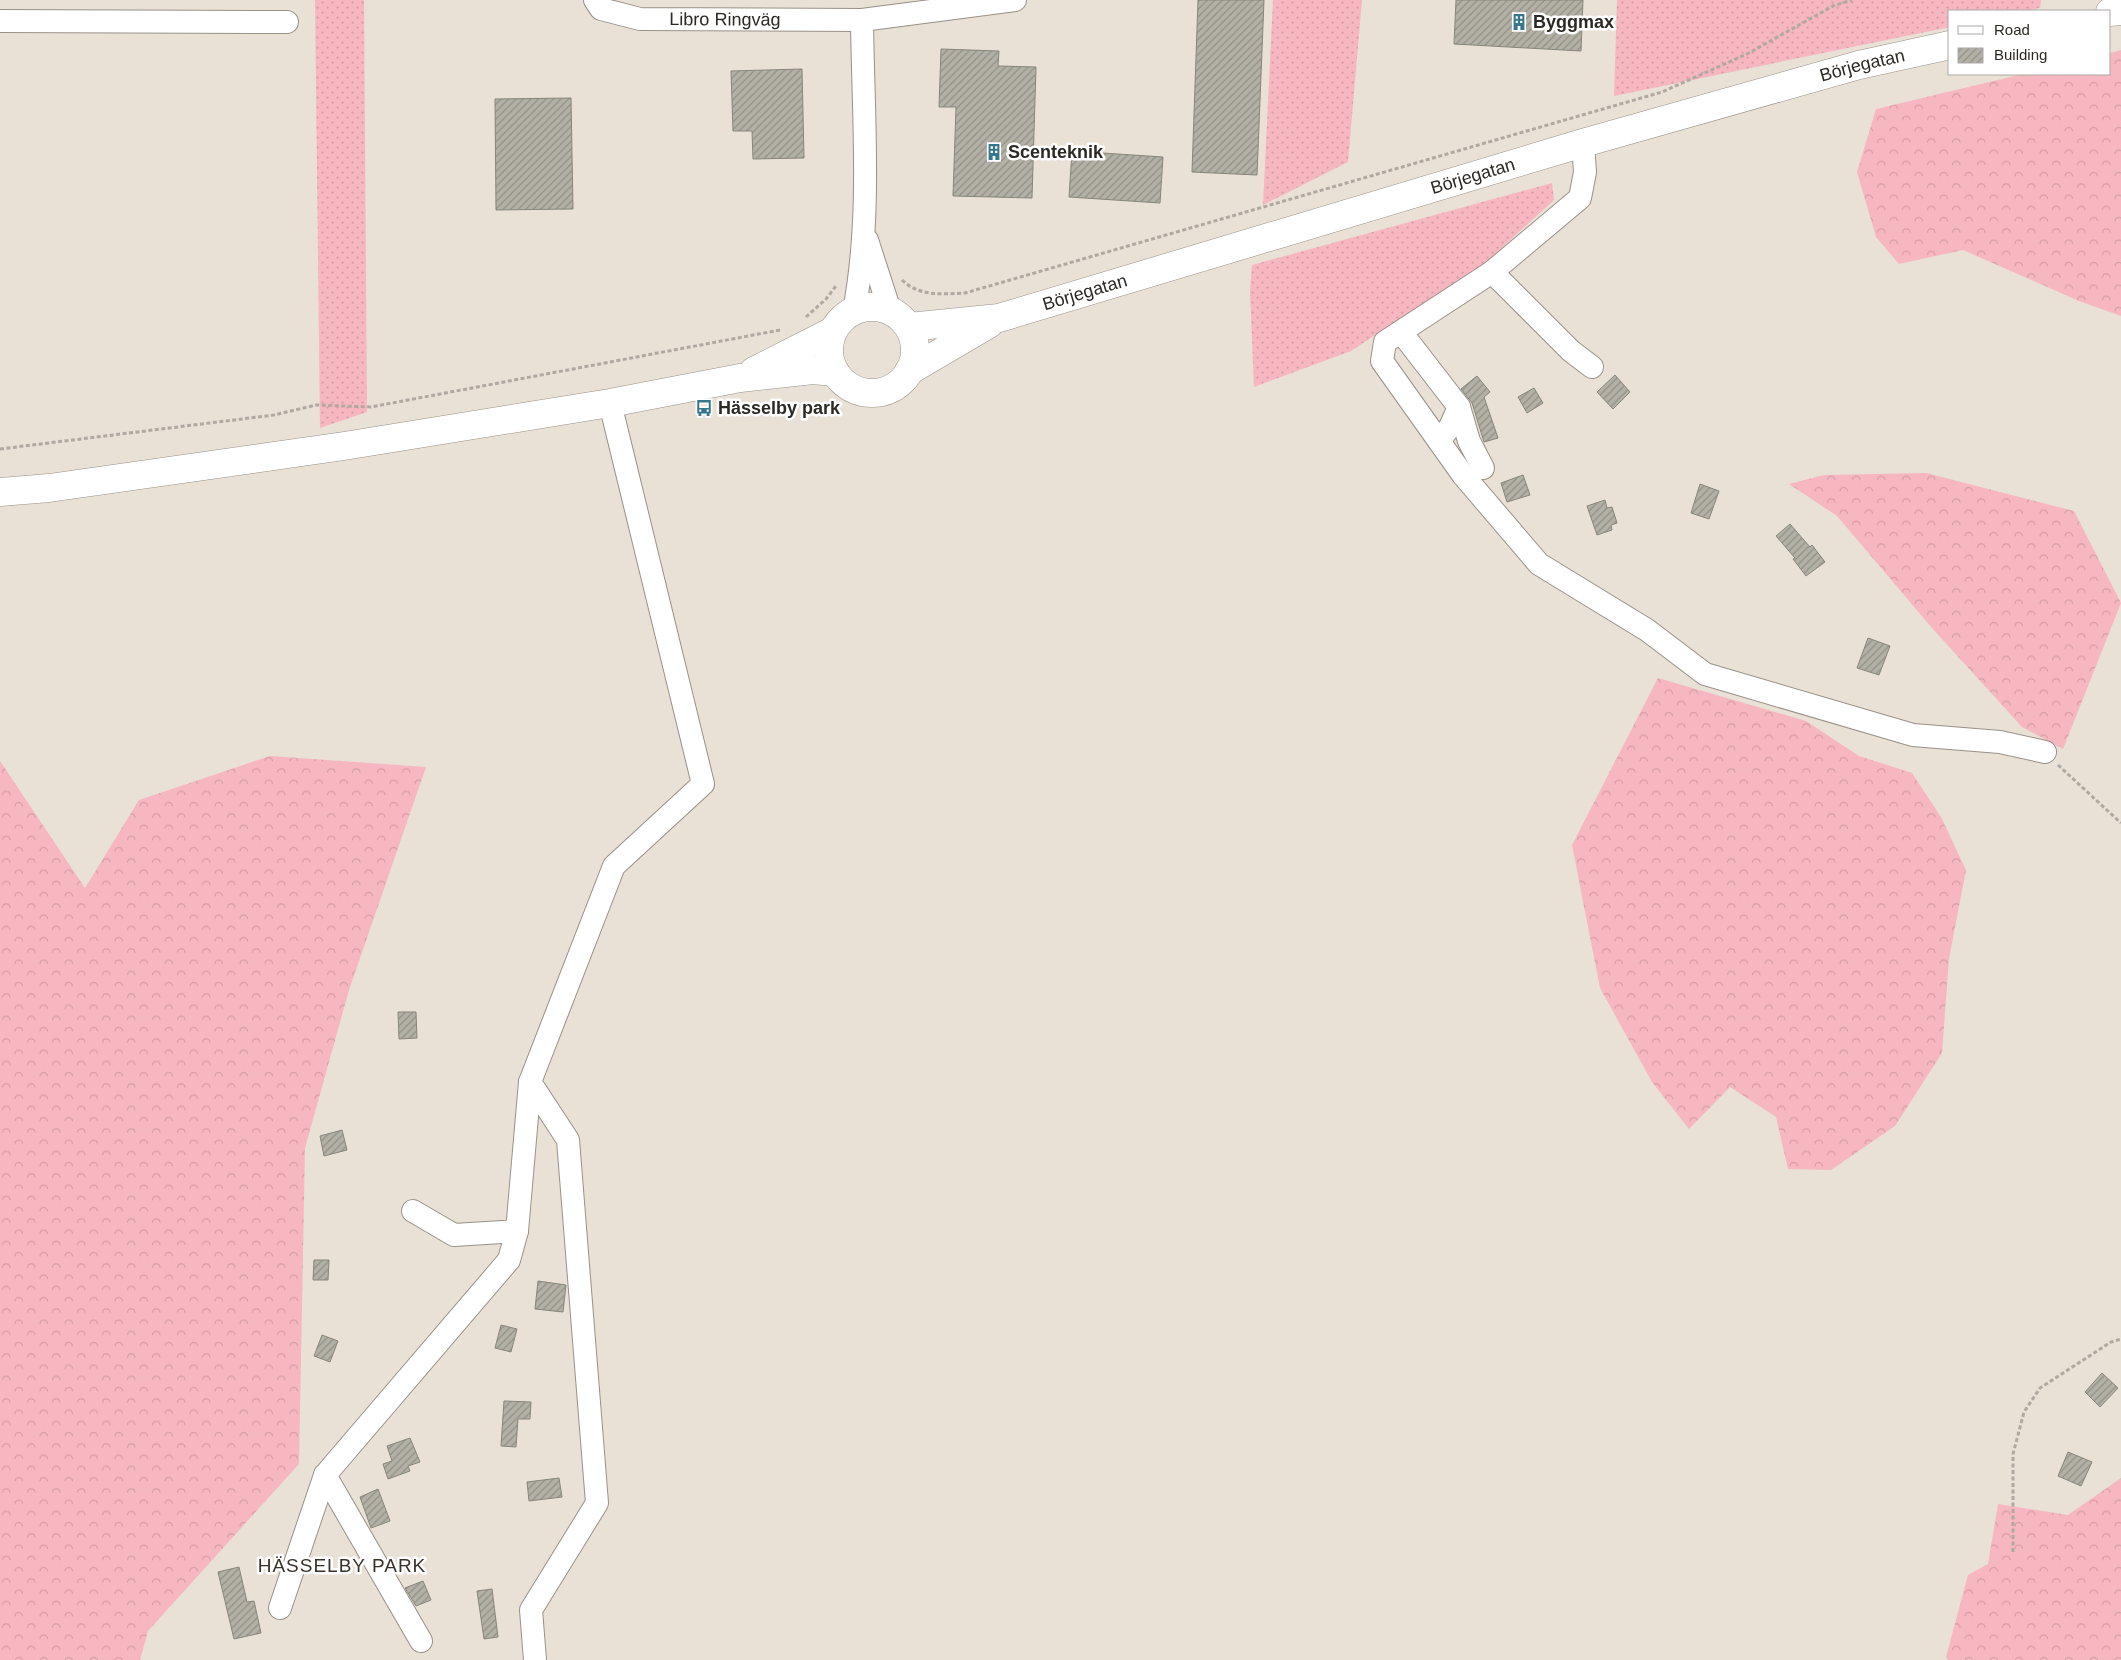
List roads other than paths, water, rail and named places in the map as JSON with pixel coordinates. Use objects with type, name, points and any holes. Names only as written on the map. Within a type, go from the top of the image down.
[{"type":"main road","name":"Börjegatan","points":[[909,371],[999,318],[1583,143],[1859,65],[1948,45]]},
{"type":"main road","points":[[866,307],[899,319],[914,342],[914,357],[909,371],[900,382],[887,390],[872,393],[858,390],[845,383],[835,372],[829,352],[833,331],[842,319],[854,310],[866,307]]},
{"type":"main road","name":"Börjegatan","points":[[899,319],[999,318]]},
{"type":"main road","points":[[740,378],[833,331]]},
{"type":"main road","points":[[0,492],[49,488],[344,446],[610,403],[740,378],[813,370],[835,372]]},
{"type":"street","name":"Libro Ringväg","points":[[595,0],[601,9],[640,20],[862,20],[1015,0]]},
{"type":"street","points":[[0,21],[113,10],[287,22]]},
{"type":"street","points":[[854,310],[864,230],[862,20]]},
{"type":"street","points":[[1583,143],[1585,172],[1580,198],[1492,272],[1385,342],[1382,361],[1464,475],[1539,564],[1647,630],[1705,674],[1913,735],[2000,742],[2045,752]]},
{"type":"street","points":[[864,230],[899,319]]},
{"type":"street","points":[[1492,272],[1571,351],[1592,367]]},
{"type":"street","points":[[1401,332],[1459,407],[1469,441],[1483,468]]},
{"type":"street","points":[[280,1608],[325,1475],[508,1260],[517,1231],[530,1082],[614,866],[703,784],[610,403]]},
{"type":"street","points":[[1439,441],[1450,427],[1459,407]]},
{"type":"street","points":[[530,1082],[568,1140],[597,1503],[531,1610],[535,1660]]},
{"type":"street","points":[[414,1211],[454,1235],[517,1231]]},
{"type":"street","points":[[325,1475],[421,1641]]},
{"type":"place","name":"Byggmax","points":[[1519,22]]},
{"type":"place","name":"Scenteknik","points":[[994,152]]},
{"type":"place","name":"Hässelby park","points":[[704,408]]},
{"type":"district","name":"HÄSSELBY PARK","points":[[342,1565]]}]
